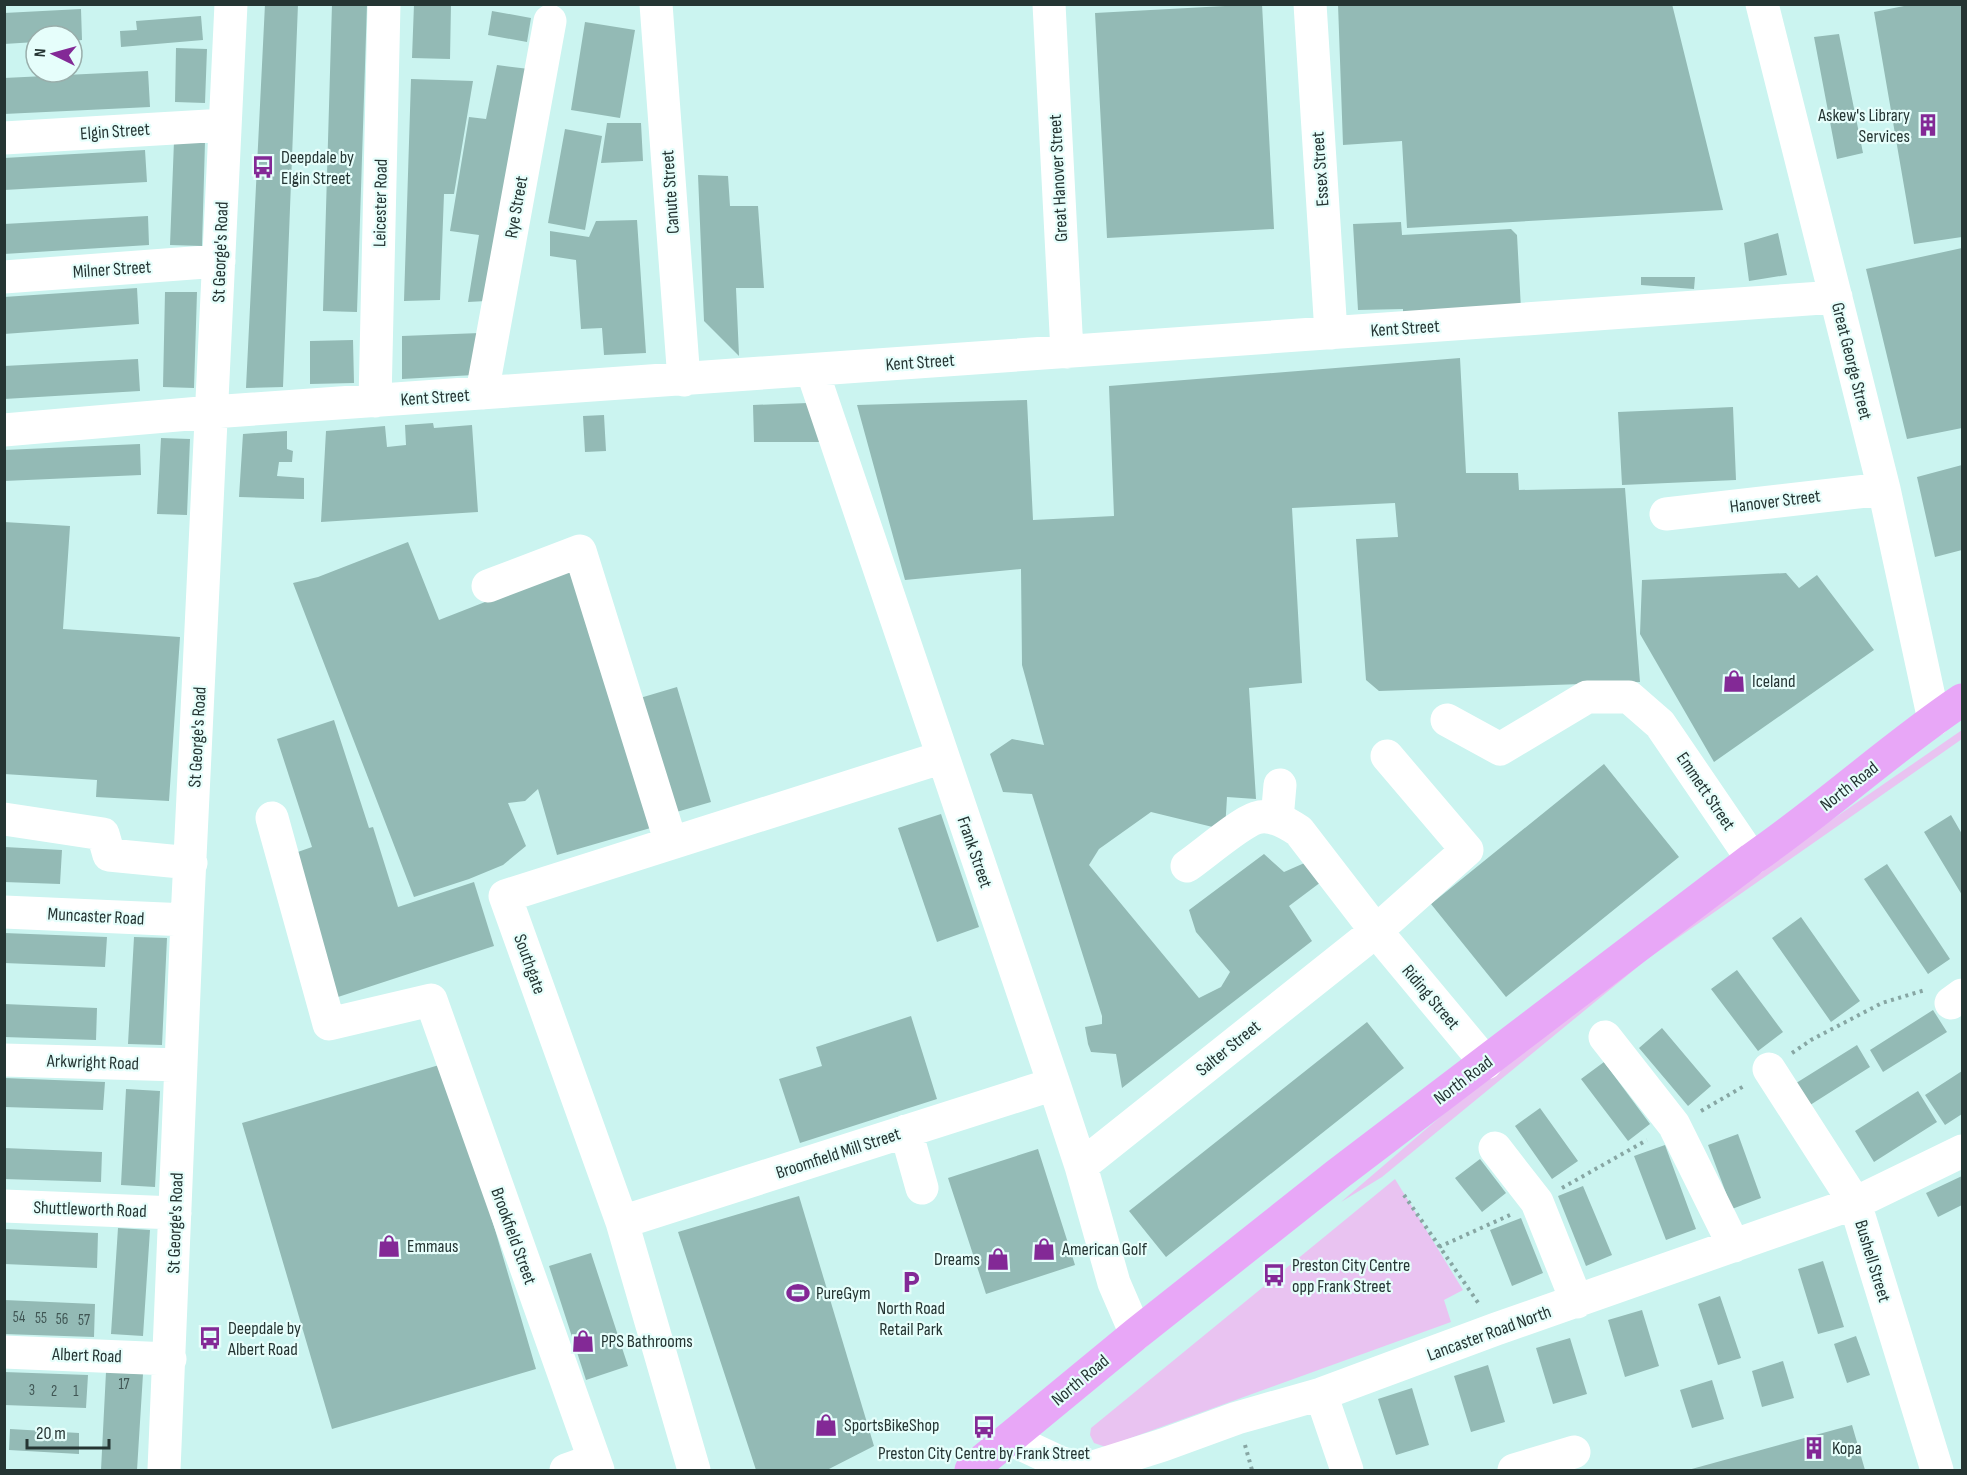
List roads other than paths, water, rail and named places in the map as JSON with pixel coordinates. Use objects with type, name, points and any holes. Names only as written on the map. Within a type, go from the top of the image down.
[{"type":"highway","name":"North Road","points":[[971,1470],[1136,1334],[1330,1181],[1962,700]]},
{"type":"street","name":"St George's Road","points":[[164,1470],[187,920],[231,4]]},
{"type":"street","name":"Leicester Road","points":[[375,401],[384,4]]},
{"type":"street","name":"Canute Street","points":[[656,4],[684,380]]},
{"type":"street","name":"Great Hanover Street","points":[[1049,4],[1067,352]]},
{"type":"street","name":"Essex Street","points":[[1310,4],[1331,333]]},
{"type":"street","name":"Great George Street","points":[[1761,4],[1884,489],[1934,720]]},
{"type":"street","name":"Rye Street","points":[[482,393],[550,21]]},
{"type":"street","name":"Elgin Street","points":[[4,138],[225,124]]},
{"type":"street","name":"Milner Street","points":[[4,277],[219,261]]},
{"type":"street","name":"Kent Street","points":[[4,430],[212,412],[1836,297]]},
{"type":"street","name":"Frank Street","points":[[812,370],[1054,1084],[1081,1166],[1114,1283],[1136,1334]]},
{"type":"street","name":"Hanover Street","points":[[1666,514],[1884,489]]},
{"type":"street","points":[[488,586],[580,551],[671,843]]},
{"type":"street","name":"Emmett Street","points":[[1447,720],[1500,749],[1587,697],[1629,696],[1660,724],[1752,858]]},
{"type":"street","name":"Salter Street","points":[[1081,1166],[1376,931],[1467,850],[1388,756]]},
{"type":"street","name":"Southgate","points":[[694,1470],[622,1222],[505,896],[943,757]]},
{"type":"street","points":[[1187,866],[1244,824],[1256,818],[1277,819],[1280,785]]},
{"type":"street","name":"Brookfield Street","points":[[272,818],[329,1024],[431,1000],[586,1467]]},
{"type":"street","points":[[4,819],[103,834],[109,855],[191,863]]},
{"type":"street","name":"Riding Street","points":[[1277,819],[1299,831],[1376,931],[1485,1063]]},
{"type":"street","name":"Muncaster Road","points":[[4,912],[187,920]]},
{"type":"street","points":[[1605,1037],[1674,1125],[1734,1246]]},
{"type":"street","name":"Arkwright Road","points":[[4,1060],[181,1065]]},
{"type":"street","name":"Bushell Street","points":[[1769,1069],[1855,1203],[1937,1470]]},
{"type":"street","name":"Broomfield Mill Street","points":[[622,1222],[1054,1084]]},
{"type":"street","points":[[906,1131],[922,1188]]},
{"type":"street","points":[[1495,1148],[1537,1202],[1577,1302]]},
{"type":"street","name":"Lancaster Road North","points":[[1010,1439],[1059,1462],[1084,1470],[1166,1458],[1237,1419],[1322,1394],[1496,1329],[1855,1203],[1962,1151]]},
{"type":"street","name":"Shuttleworth Road","points":[[4,1206],[175,1213]]},
{"type":"street","name":"Albert Road","points":[[4,1352],[170,1359]]},
{"type":"street","points":[[1322,1394],[1347,1470]]},
{"type":"street","points":[[1514,1470],[1574,1452]]},
{"type":"place","name":"Askew's Library Services","points":[[1928,125]]},
{"type":"place","name":"Deepdale by Elgin Street","points":[[263,167]]},
{"type":"place","name":"Iceland","points":[[1734,681]]},
{"type":"place","name":"Emmaus","points":[[389,1246]]},
{"type":"place","name":"American Golf","points":[[1044,1249]]},
{"type":"place","name":"Dreams","points":[[998,1259]]},
{"type":"place","name":"Preston City Centre opp Frank Street","points":[[1274,1275]]},
{"type":"place","name":"North Road Retail Park","points":[[911,1282]]},
{"type":"place","name":"PureGym","points":[[798,1293]]},
{"type":"place","name":"Deepdale by Albert Road","points":[[210,1338]]},
{"type":"place","name":"PPS Bathrooms","points":[[583,1341]]},
{"type":"place","name":"SportsBikeShop","points":[[826,1425]]},
{"type":"place","name":"Preston City Centre by Frank Street","points":[[984,1427]]},
{"type":"place","name":"Kopa","points":[[1814,1448]]}]
